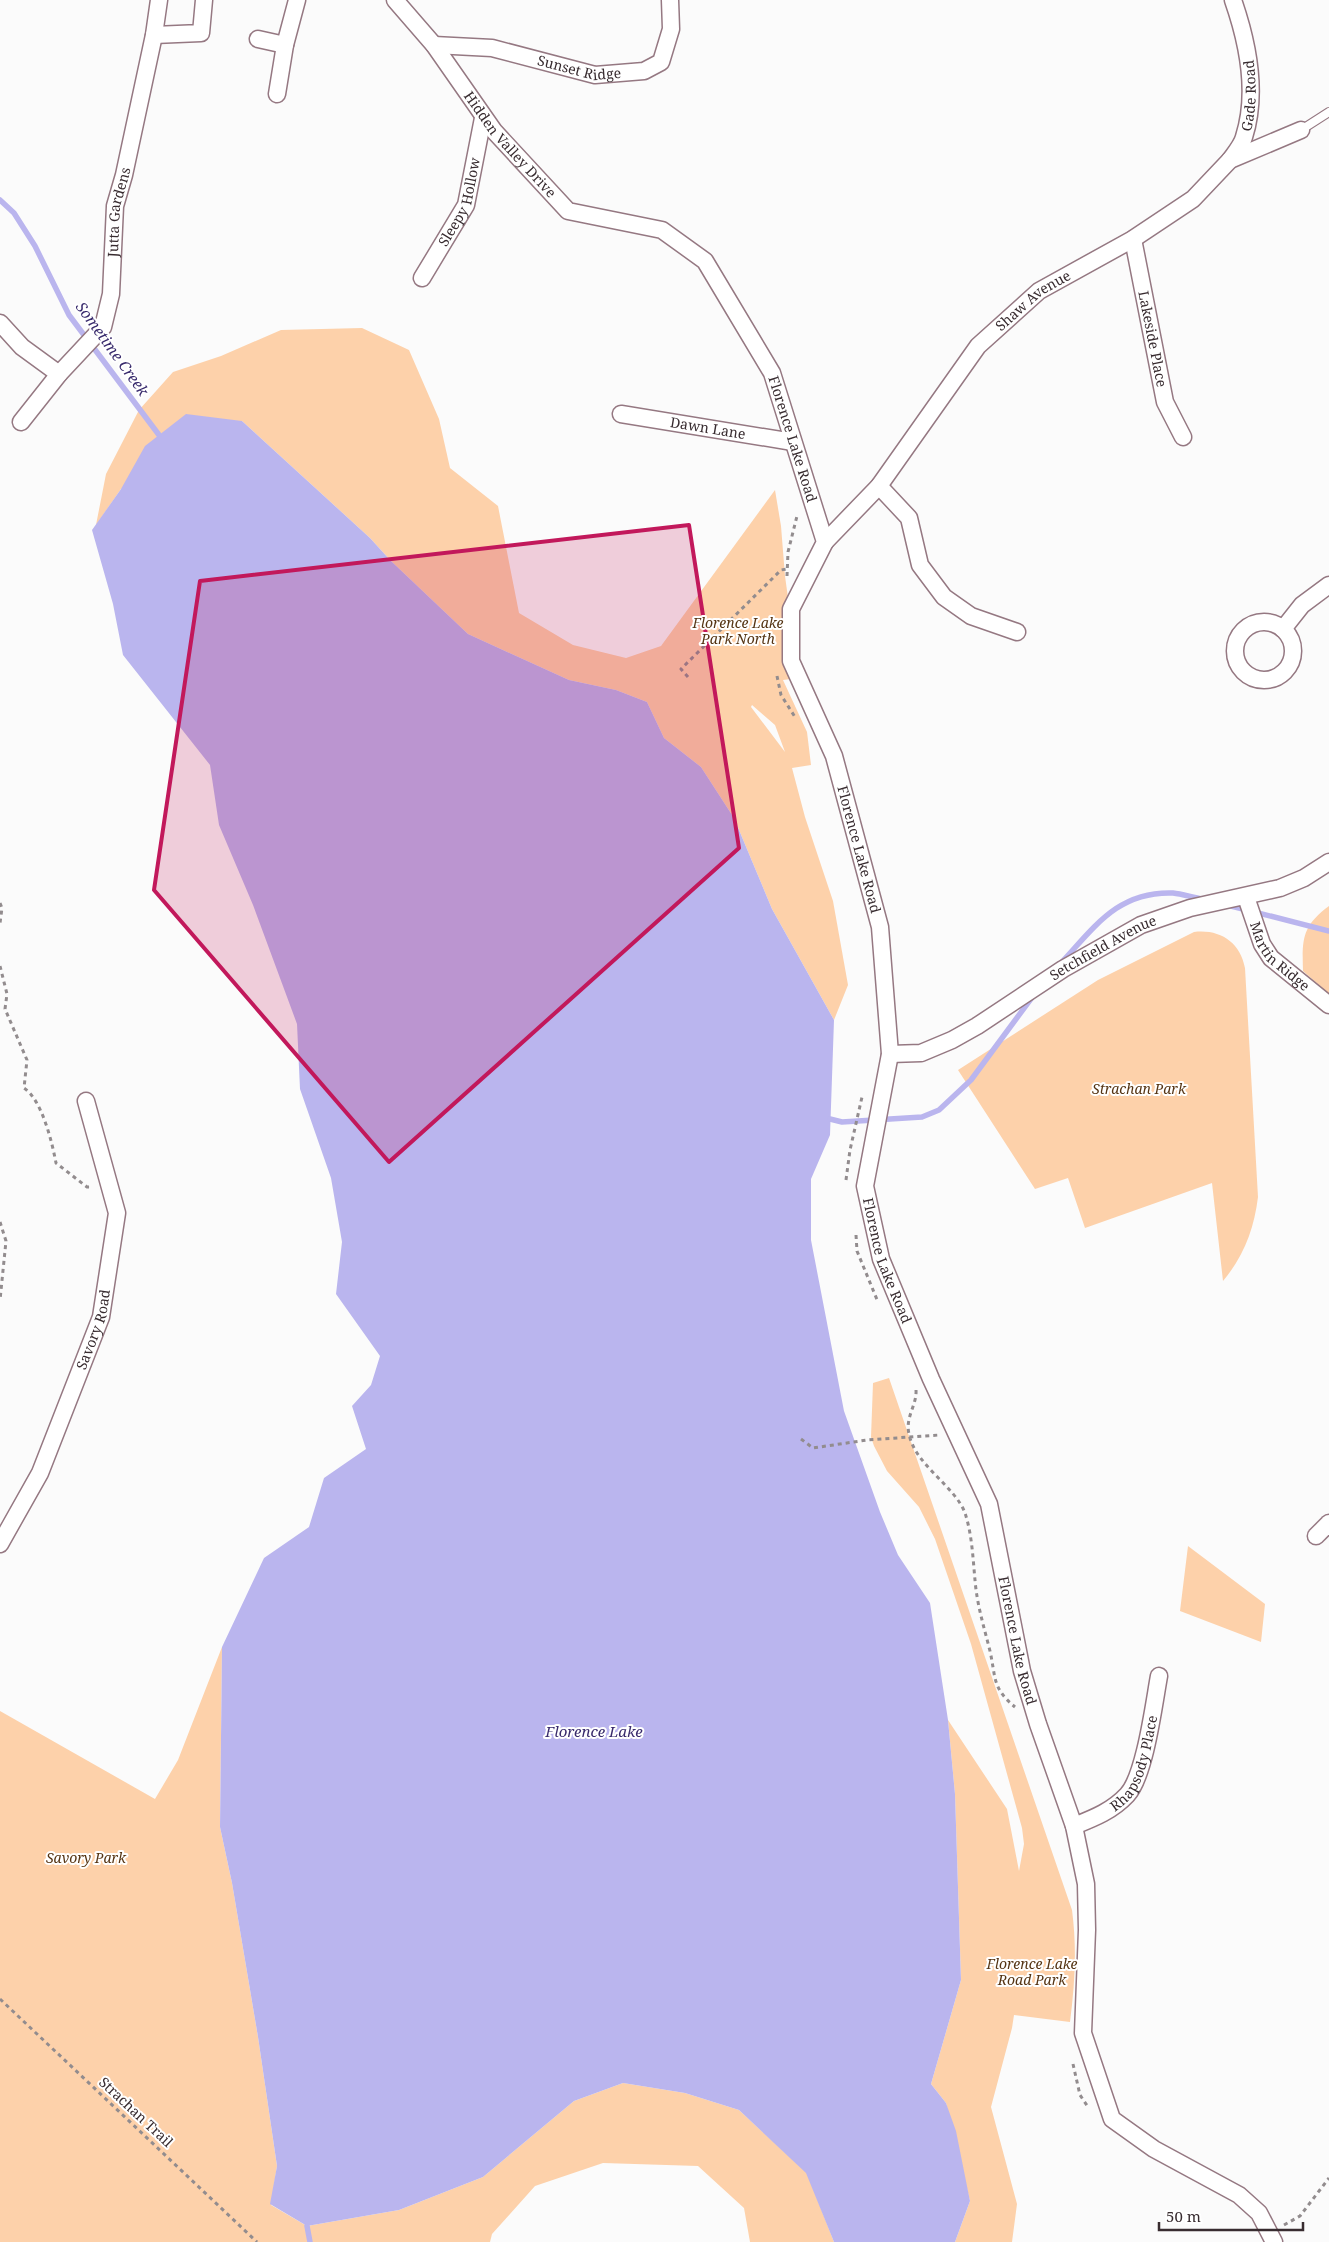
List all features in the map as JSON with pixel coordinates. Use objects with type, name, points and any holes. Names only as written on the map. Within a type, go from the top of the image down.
[{"type":"street","name":"Jutta Gardens","points":[[21,422],[59,374],[103,327],[110,294],[115,206],[124,175],[154,34],[159,0]]},
{"type":"street","points":[[154,34],[201,32],[204,0]]},
{"type":"street","points":[[277,94],[285,45],[297,0]]},
{"type":"street","name":"Hidden Valley Drive","points":[[395,0],[434,45],[484,118],[568,211],[662,230]]},
{"type":"street","name":"Sunset Ridge","points":[[434,45],[492,48],[595,75],[644,71],[661,62],[671,29],[670,0]]},
{"type":"street","name":"Gade Road","points":[[1230,160],[1244,139],[1252,98],[1243,29],[1233,0]]},
{"type":"street","points":[[258,39],[285,45]]},
{"type":"street","name":"Sleepy Hollow","points":[[422,278],[466,205],[484,118]]},
{"type":"street","name":"Shaw Avenue","points":[[825,542],[879,486],[978,346],[1039,292],[1134,239],[1193,200],[1230,160],[1301,130]]},
{"type":"street","name":"Florence Lake Road","points":[[662,230],[704,261],[772,373],[825,542],[791,609],[791,660],[834,756],[880,928],[890,1054],[865,1186],[881,1259],[954,1431],[989,1504],[1022,1671],[1038,1724],[1074,1826],[1086,1884],[1087,1930],[1083,2033],[1112,2119],[1154,2149],[1239,2195],[1259,2213],[1272,2237]]},
{"type":"street","name":"Lakeside Place","points":[[1134,239],[1165,402],[1183,437]]},
{"type":"street","points":[[0,322],[22,347],[59,374]]},
{"type":"street","name":"Dawn Lane","points":[[621,414],[793,442]]},
{"type":"street","points":[[879,486],[909,518],[920,565],[944,597],[971,616],[1018,632]]},
{"type":"street","points":[[1283,629],[1302,605],[1329,585]]},
{"type":"street","name":"Setchfield Avenue","points":[[890,1054],[921,1053],[952,1040],[977,1026],[1063,969],[1141,925],[1190,908],[1280,888],[1304,878],[1329,862]]},
{"type":"street","name":"Martin Ridge","points":[[1246,897],[1262,944],[1271,958],[1329,1005]]},
{"type":"street","name":"Savory Road","points":[[0,1544],[40,1473],[101,1316],[117,1213],[86,1102]]},
{"type":"street","points":[[1316,1536],[1329,1522]]},
{"type":"street","name":"Rhapsody Place","points":[[1074,1826],[1109,1811],[1129,1794],[1145,1754],[1159,1676]]},
{"type":"lane","points":[[1301,130],[1329,112]]},
{"type":"path","points":[[688,677],[681,669],[781,570],[787,569]]},
{"type":"path","points":[[0,903],[2,908],[0,923]]},
{"type":"path","points":[[0,966],[7,994],[4,1009],[27,1060],[24,1088],[32,1093],[52,1140],[56,1163],[87,1187],[110,1187]]},
{"type":"path","points":[[0,1222],[6,1241],[0,1300]]},
{"type":"path","points":[[801,1439],[813,1448],[867,1440],[933,1436],[954,1431]]},
{"type":"path","name":"Strachan Trail","points":[[0,1999],[257,2242]]},
{"type":"path","points":[[1272,2237],[1296,2220],[1311,2204],[1329,2178]]},
{"type":"highlighted area","points":[[689,525],[739,848],[389,1162],[154,890],[200,581]]},
{"type":"green space","name":"Florence Lake Park North","points":[[362,328],[409,350],[439,419],[450,468],[498,506],[519,613],[573,645],[626,658],[661,646],[775,490],[799,678],[783,680],[807,732],[811,765],[792,768],[805,817],[833,901],[848,985],[834,1020],[772,909],[734,818],[701,767],[664,738],[647,702],[616,690],[569,680],[468,634],[390,560],[370,538],[242,421],[121,489],[96,525],[106,474],[139,410],[173,372],[221,356],[281,330]],"holes":[[[752,705],[775,725],[785,752],[751,707]]]},
{"type":"green space","points":[[1329,906],[1329,994],[1303,971],[1303,950],[1306,934],[1313,920]]},
{"type":"green space","name":"Strachan Park","points":[[1194,932],[1212,933],[1227,939],[1239,951],[1245,968],[1258,1197],[1254,1220],[1247,1242],[1237,1262],[1223,1281],[1212,1183],[1085,1228],[1068,1178],[1035,1189],[958,1070],[1098,980]]},
{"type":"green space","name":"Florence Lake Road Park","points":[[889,1378],[1072,1910],[1075,1966],[1070,2022],[1014,2015],[991,2107],[1017,2204],[1012,2242],[955,2242],[970,2201],[946,2103],[931,2084],[961,1980],[955,1794],[948,1720],[1007,1809],[1019,1871],[1024,1844],[1022,1828],[971,1644],[935,1539],[919,1507],[887,1471],[871,1437],[873,1383]]},
{"type":"green space","points":[[1188,1546],[1265,1604],[1261,1642],[1180,1611]]},
{"type":"green space","name":"Savory Park","points":[[222,1647],[220,1827],[232,1883],[258,2037],[277,2166],[271,2205],[307,2226],[399,2210],[483,2177],[574,2101],[623,2083],[685,2093],[739,2110],[807,2173],[834,2242],[750,2242],[744,2208],[698,2166],[603,2163],[535,2186],[492,2234],[490,2242],[0,2242],[0,1711],[155,1799],[178,1760]]},
{"type":"water","name":"Florence Lake","points":[[186,414],[242,421],[370,538],[390,560],[468,634],[569,680],[616,690],[647,702],[664,738],[701,767],[734,818],[772,909],[834,1020],[830,1135],[811,1179],[811,1240],[844,1411],[880,1512],[898,1555],[930,1603],[948,1720],[955,1794],[961,1980],[931,2084],[946,2103],[956,2131],[970,2201],[955,2242],[834,2242],[806,2173],[739,2110],[685,2093],[623,2083],[574,2101],[483,2177],[399,2210],[307,2226],[270,2204],[277,2166],[258,2037],[232,1883],[220,1827],[222,1647],[264,1558],[309,1527],[324,1478],[366,1449],[352,1406],[371,1385],[380,1356],[336,1294],[342,1242],[331,1178],[300,1089],[297,1024],[253,905],[219,825],[210,765],[123,655],[113,604],[92,530],[121,489],[145,446]]},
{"type":"waterway","name":"Sometime Creek","points":[[0,200],[14,213],[35,246],[69,315],[159,435]]},
{"type":"waterway","points":[[1060,964],[1108,914],[1136,898],[1153,894],[1173,893],[1203,899]]},
{"type":"waterway","points":[[1227,905],[1329,931]]},
{"type":"waterway","points":[[830,1119],[842,1122],[922,1117],[939,1110],[971,1080],[1033,996]]},
{"type":"waterway","points":[[307,2226],[310,2242]]}]
